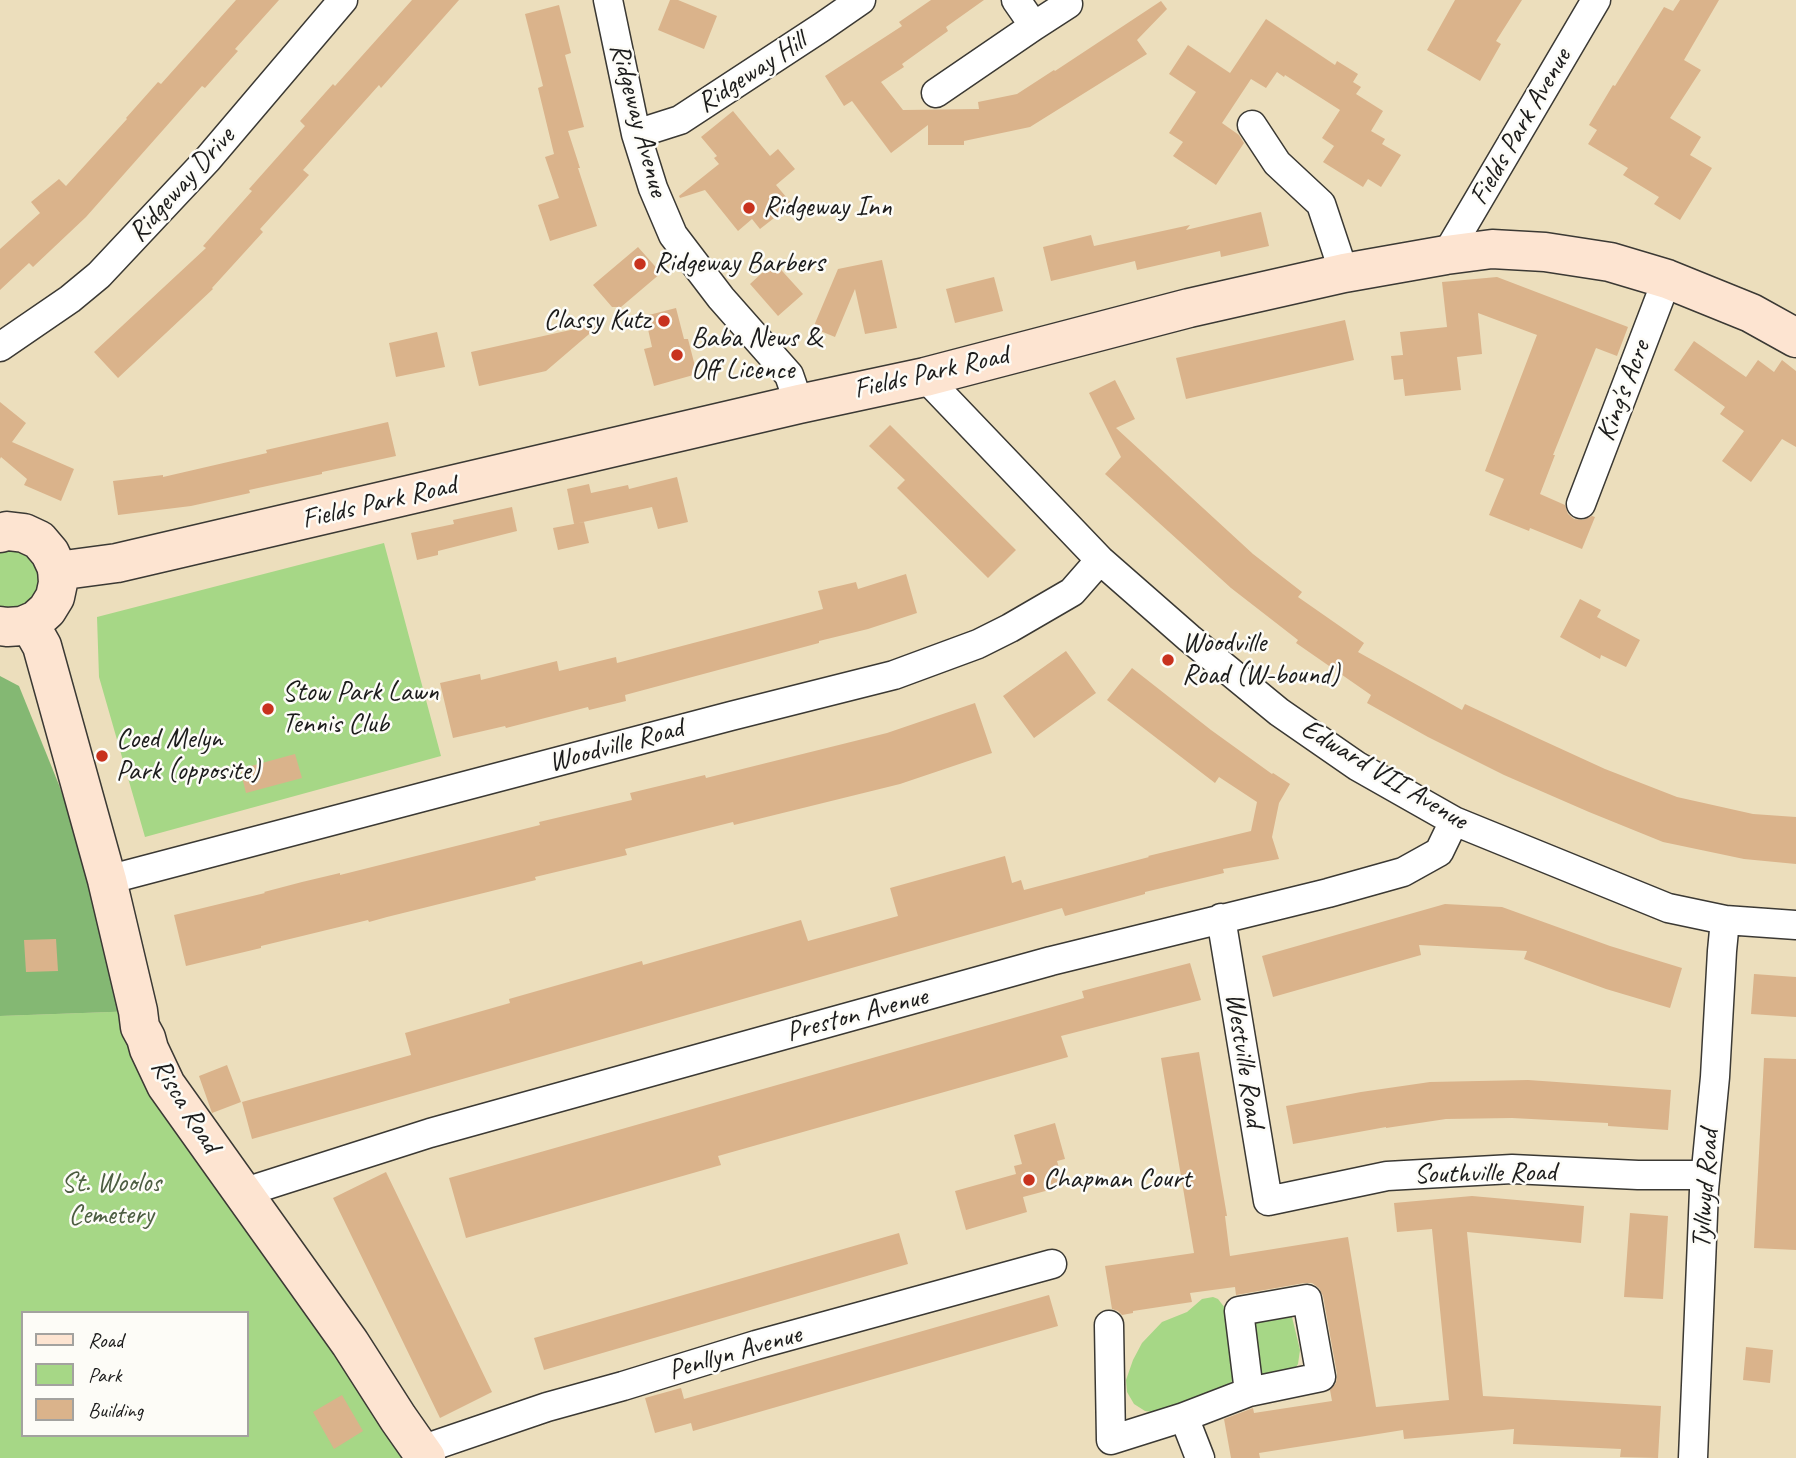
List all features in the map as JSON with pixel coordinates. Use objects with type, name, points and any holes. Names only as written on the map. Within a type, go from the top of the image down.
[{"type":"main road","name":"Fields Park Road","points":[[57,571],[117,563],[925,377],[1189,308],[1344,273],[1446,255],[1492,249],[1545,252],[1610,262],[1667,279],[1751,313],[1796,338]]},
{"type":"main road","points":[[1,532],[24,533],[39,540],[50,552],[57,571],[55,597],[47,610],[36,620],[15,624]]},
{"type":"main road","name":"Risca Road","points":[[15,624],[42,646],[107,880],[140,1027],[166,1085],[350,1343],[423,1454]]},
{"type":"street","name":"Ridgeway Drive","points":[[0,347],[70,299],[99,275],[208,160],[343,0]]},
{"type":"street","name":"Ridgeway Avenue","points":[[608,0],[636,134],[653,188],[673,235],[722,298],[789,375],[799,404]]},
{"type":"street","name":"Ridgeway Hill","points":[[636,134],[680,120],[861,0]]},
{"type":"street","points":[[1016,0],[1034,26]]},
{"type":"street","name":"Fields Park Avenue","points":[[1446,255],[1596,0]]},
{"type":"street","points":[[936,93],[1068,4]]},
{"type":"street","points":[[1252,125],[1277,163],[1321,204],[1344,273]]},
{"type":"street","name":"King's Acre","points":[[1581,504],[1667,279]]},
{"type":"street","name":"Edward VII Avenue","points":[[925,377],[1100,560],[1279,712],[1357,766],[1454,821],[1668,908],[1725,920],[1796,925]]},
{"type":"street","name":"Woodville Road","points":[[107,880],[894,675],[978,645],[1010,628],[1072,592],[1100,560]]},
{"type":"street","name":"Preston Avenue","points":[[242,1193],[430,1133],[1038,965],[1404,872],[1439,852],[1454,821]]},
{"type":"street","name":"Westville Road","points":[[1221,918],[1268,1201]]},
{"type":"street","name":"Tyllwyd Road","points":[[1693,1458],[1705,1175],[1715,1077],[1725,920]]},
{"type":"street","name":"Southville Road","points":[[1268,1201],[1387,1176],[1512,1169],[1705,1175]]},
{"type":"street","name":"Penllyn Avenue","points":[[423,1454],[547,1406],[756,1345],[1052,1264]]},
{"type":"street","points":[[1109,1325],[1111,1440],[1184,1417],[1249,1392]]},
{"type":"street","points":[[1184,1417],[1200,1458]]},
{"type":"green space","name":"Stow Park Lawn Tennis Club","points":[[384,543],[441,756],[145,837],[99,677],[97,617]]},
{"type":"green space","points":[[19,545],[46,578],[30,607],[0,610],[0,546]]},
{"type":"green space","points":[[0,676],[19,686],[59,785],[138,1011],[0,1016]]},
{"type":"green space","name":"St. Woolos Cemetery","points":[[138,1011],[426,1458],[0,1458],[0,1016]]},
{"type":"green space","points":[[1213,1297],[1225,1308],[1237,1368],[1233,1381],[1166,1414],[1145,1411],[1134,1404],[1127,1392],[1126,1380],[1142,1343],[1162,1322],[1187,1312],[1202,1299]]},
{"type":"green space","points":[[1291,1313],[1300,1350],[1298,1364],[1295,1369],[1259,1377],[1247,1322]]},
{"type":"building","points":[[236,0],[279,0],[235,49],[238,51],[205,88],[202,86],[86,217],[33,267],[29,263],[0,290],[0,249],[40,213],[31,202],[59,179],[66,186],[158,82],[161,84]]},
{"type":"building","points":[[412,0],[459,0],[303,170],[309,175],[260,229],[263,232],[213,289],[118,378],[94,352],[206,248],[203,246],[252,191],[249,189],[305,126],[300,121]]},
{"type":"building","points":[[670,0],[678,0],[717,16],[704,49],[658,30]]},
{"type":"building","points":[[931,0],[984,0],[946,27],[948,31],[902,64],[904,67],[881,82],[903,110],[979,109],[978,102],[1017,94],[1161,1],[1167,9],[1137,40],[1147,54],[1030,127],[964,141],[964,145],[928,145],[928,125],[891,153],[852,101],[844,106],[825,76],[902,26],[899,22]]},
{"type":"building","points":[[1455,0],[1522,0],[1496,41],[1501,44],[1480,81],[1427,50]]},
{"type":"building","points":[[1680,0],[1719,0],[1684,60],[1701,70],[1670,118],[1701,137],[1690,155],[1712,168],[1680,220],[1654,204],[1659,197],[1623,175],[1628,168],[1588,144],[1597,130],[1589,125],[1613,85],[1615,86],[1664,7],[1673,11]]},
{"type":"building","points":[[559,5],[571,53],[565,55],[584,127],[568,131],[597,226],[550,241],[538,205],[559,198],[545,157],[554,154],[538,88],[543,86],[525,14]]},
{"type":"building","points":[[1266,19],[1335,65],[1337,61],[1358,74],[1353,82],[1361,87],[1356,94],[1383,111],[1371,131],[1385,139],[1382,144],[1401,155],[1381,187],[1368,179],[1363,187],[1323,162],[1334,146],[1322,138],[1340,110],[1277,72],[1266,88],[1251,79],[1222,123],[1239,135],[1244,143],[1216,185],[1173,156],[1183,142],[1169,133],[1196,92],[1169,74],[1188,45],[1230,73]]},
{"type":"building","points":[[733,111],[770,156],[778,149],[795,169],[776,185],[792,204],[760,229],[752,219],[738,231],[705,190],[680,198],[679,196],[719,164],[714,158],[717,156],[701,137]]},
{"type":"building","points":[[1261,212],[1269,246],[1221,257],[1220,251],[1137,270],[1135,261],[1051,281],[1043,247],[1091,235],[1094,246],[1190,225],[1186,230]]},
{"type":"building","points":[[638,247],[661,273],[621,307],[612,307],[593,285]]},
{"type":"building","points":[[882,260],[897,328],[865,334],[855,289],[835,337],[813,328],[838,269]]},
{"type":"building","points":[[774,262],[803,294],[778,316],[750,284]]},
{"type":"building","points":[[994,277],[1003,311],[955,323],[946,289]]},
{"type":"building","points":[[1497,277],[1628,327],[1617,356],[1596,348],[1540,494],[1565,505],[1568,514],[1574,519],[1595,517],[1582,549],[1489,515],[1504,479],[1485,471],[1537,335],[1478,313],[1482,354],[1457,357],[1461,390],[1405,396],[1403,379],[1394,380],[1391,356],[1403,355],[1400,332],[1447,327],[1442,282]]},
{"type":"building","points":[[676,308],[697,374],[654,386],[644,349],[652,347],[645,316]]},
{"type":"building","points":[[1345,320],[1354,360],[1186,399],[1176,358]]},
{"type":"building","points":[[602,323],[546,371],[479,386],[471,352]]},
{"type":"building","points":[[437,332],[445,367],[396,377],[389,343]]},
{"type":"building","points":[[1694,341],[1746,377],[1758,360],[1774,372],[1782,360],[1796,371],[1796,447],[1782,439],[1751,482],[1722,461],[1744,431],[1720,414],[1725,407],[1674,370]]},
{"type":"building","points":[[1115,380],[1135,419],[1116,428],[1253,554],[1302,592],[1298,597],[1364,643],[1358,652],[1462,710],[1465,704],[1605,769],[1677,797],[1753,814],[1796,817],[1796,864],[1744,859],[1663,842],[1504,775],[1367,703],[1371,695],[1296,643],[1298,640],[1231,588],[1105,474],[1121,457],[1089,393]]},
{"type":"building","points":[[0,402],[26,423],[12,442],[74,469],[61,501],[24,485],[27,479],[1,457],[0,459]]},
{"type":"building","points":[[388,422],[396,456],[191,506],[118,515],[113,481],[163,477]]},
{"type":"building","points":[[890,425],[1016,550],[988,578],[897,488],[905,480],[869,446]]},
{"type":"building","points":[[677,477],[688,522],[658,529],[652,507],[574,524],[567,489],[589,484],[591,493],[628,485],[629,489]]},
{"type":"building","points":[[512,507],[517,531],[438,551],[438,555],[417,560],[411,533],[454,524],[453,520]]},
{"type":"building","points":[[584,522],[589,543],[558,550],[553,528]]},
{"type":"building","points":[[906,574],[917,613],[819,643],[625,695],[626,701],[453,738],[440,683],[480,674],[481,680],[557,661],[559,671],[616,657],[617,663],[823,609],[818,591],[856,582],[858,589]]},
{"type":"building","points":[[1580,599],[1601,610],[1597,617],[1640,640],[1626,667],[1601,655],[1600,659],[1560,637]]},
{"type":"building","points":[[1066,651],[1096,693],[1034,738],[1003,696]]},
{"type":"building","points":[[1132,668],[1211,730],[1290,784],[1279,803],[1272,837],[1279,859],[1223,869],[1224,873],[1145,892],[1065,916],[1062,908],[252,1139],[242,1102],[411,1055],[405,1033],[510,1003],[509,999],[642,961],[643,965],[801,920],[808,941],[898,916],[890,888],[1005,856],[1012,883],[1021,880],[1024,890],[1251,831],[1257,802],[1219,777],[1215,783],[1107,700]]},
{"type":"building","points":[[975,703],[992,753],[900,784],[625,849],[627,855],[535,877],[536,880],[186,966],[174,915],[540,825],[539,822],[632,800],[630,793],[705,775],[706,778],[887,733]]},
{"type":"building","points":[[295,754],[302,778],[246,793],[240,769]]},
{"type":"building","points":[[1445,904],[1502,907],[1610,946],[1682,968],[1670,1008],[1606,989],[1524,959],[1527,951],[1419,945],[1421,955],[1273,997],[1262,956]]},
{"type":"building","points":[[56,939],[58,971],[26,972],[24,940]]},
{"type":"building","points":[[1190,963],[1201,1000],[1061,1036],[1068,1057],[718,1156],[721,1165],[466,1238],[449,1178],[1084,998],[1082,991]]},
{"type":"building","points":[[1754,974],[1796,977],[1796,1017],[1751,1014]]},
{"type":"building","points":[[1199,1052],[1227,1216],[1230,1256],[1348,1237],[1376,1407],[1449,1400],[1432,1229],[1397,1232],[1394,1203],[1472,1196],[1584,1206],[1581,1243],[1467,1232],[1483,1396],[1661,1406],[1658,1458],[1620,1457],[1621,1449],[1513,1444],[1514,1429],[1404,1439],[1403,1430],[1259,1453],[1260,1458],[1231,1458],[1224,1419],[1253,1408],[1254,1413],[1332,1401],[1330,1390],[1336,1383],[1337,1374],[1323,1296],[1319,1288],[1312,1283],[1236,1295],[1235,1287],[1190,1293],[1192,1302],[1122,1315],[1112,1309],[1105,1266],[1194,1253],[1161,1058]]},
{"type":"building","points":[[1764,1058],[1796,1059],[1796,1250],[1754,1248]]},
{"type":"building","points":[[227,1065],[241,1102],[212,1113],[199,1076]]},
{"type":"building","points":[[1528,1080],[1671,1090],[1668,1130],[1608,1126],[1608,1123],[1512,1118],[1446,1119],[1293,1144],[1286,1106],[1430,1082]]},
{"type":"building","name":"Chapman Court","points":[[1055,1123],[1065,1159],[1057,1161],[1064,1186],[1023,1197],[1027,1212],[966,1230],[955,1191],[1016,1174],[1014,1166],[1022,1164],[1014,1135]]},
{"type":"building","points":[[386,1172],[492,1392],[440,1418],[333,1198]]},
{"type":"building","points":[[1630,1213],[1668,1216],[1663,1299],[1624,1297]]},
{"type":"building","points":[[899,1233],[908,1264],[544,1370],[534,1338]]},
{"type":"building","points":[[1049,1295],[1058,1326],[693,1431],[691,1423],[655,1433],[645,1398],[681,1388],[684,1399]]},
{"type":"building","points":[[1746,1347],[1773,1350],[1770,1383],[1743,1380]]},
{"type":"building","points":[[342,1395],[363,1431],[334,1449],[313,1412]]},
{"type":"place","name":"Ridgeway Inn","points":[[749,208]]},
{"type":"place","name":"Ridgeway Barbers","points":[[640,264]]},
{"type":"place","name":"Classy Kutz","points":[[664,321]]},
{"type":"place","name":"Baba News & Off Licence","points":[[677,355]]},
{"type":"place","name":"Woodville Road (W-bound)","points":[[1168,660]]},
{"type":"place","name":"Stow Park Lawn Tennis Club","points":[[268,709]]},
{"type":"place","name":"Coed Melyn Park (opposite)","points":[[102,756]]},
{"type":"place","name":"Chapman Court","points":[[1029,1180]]}]
